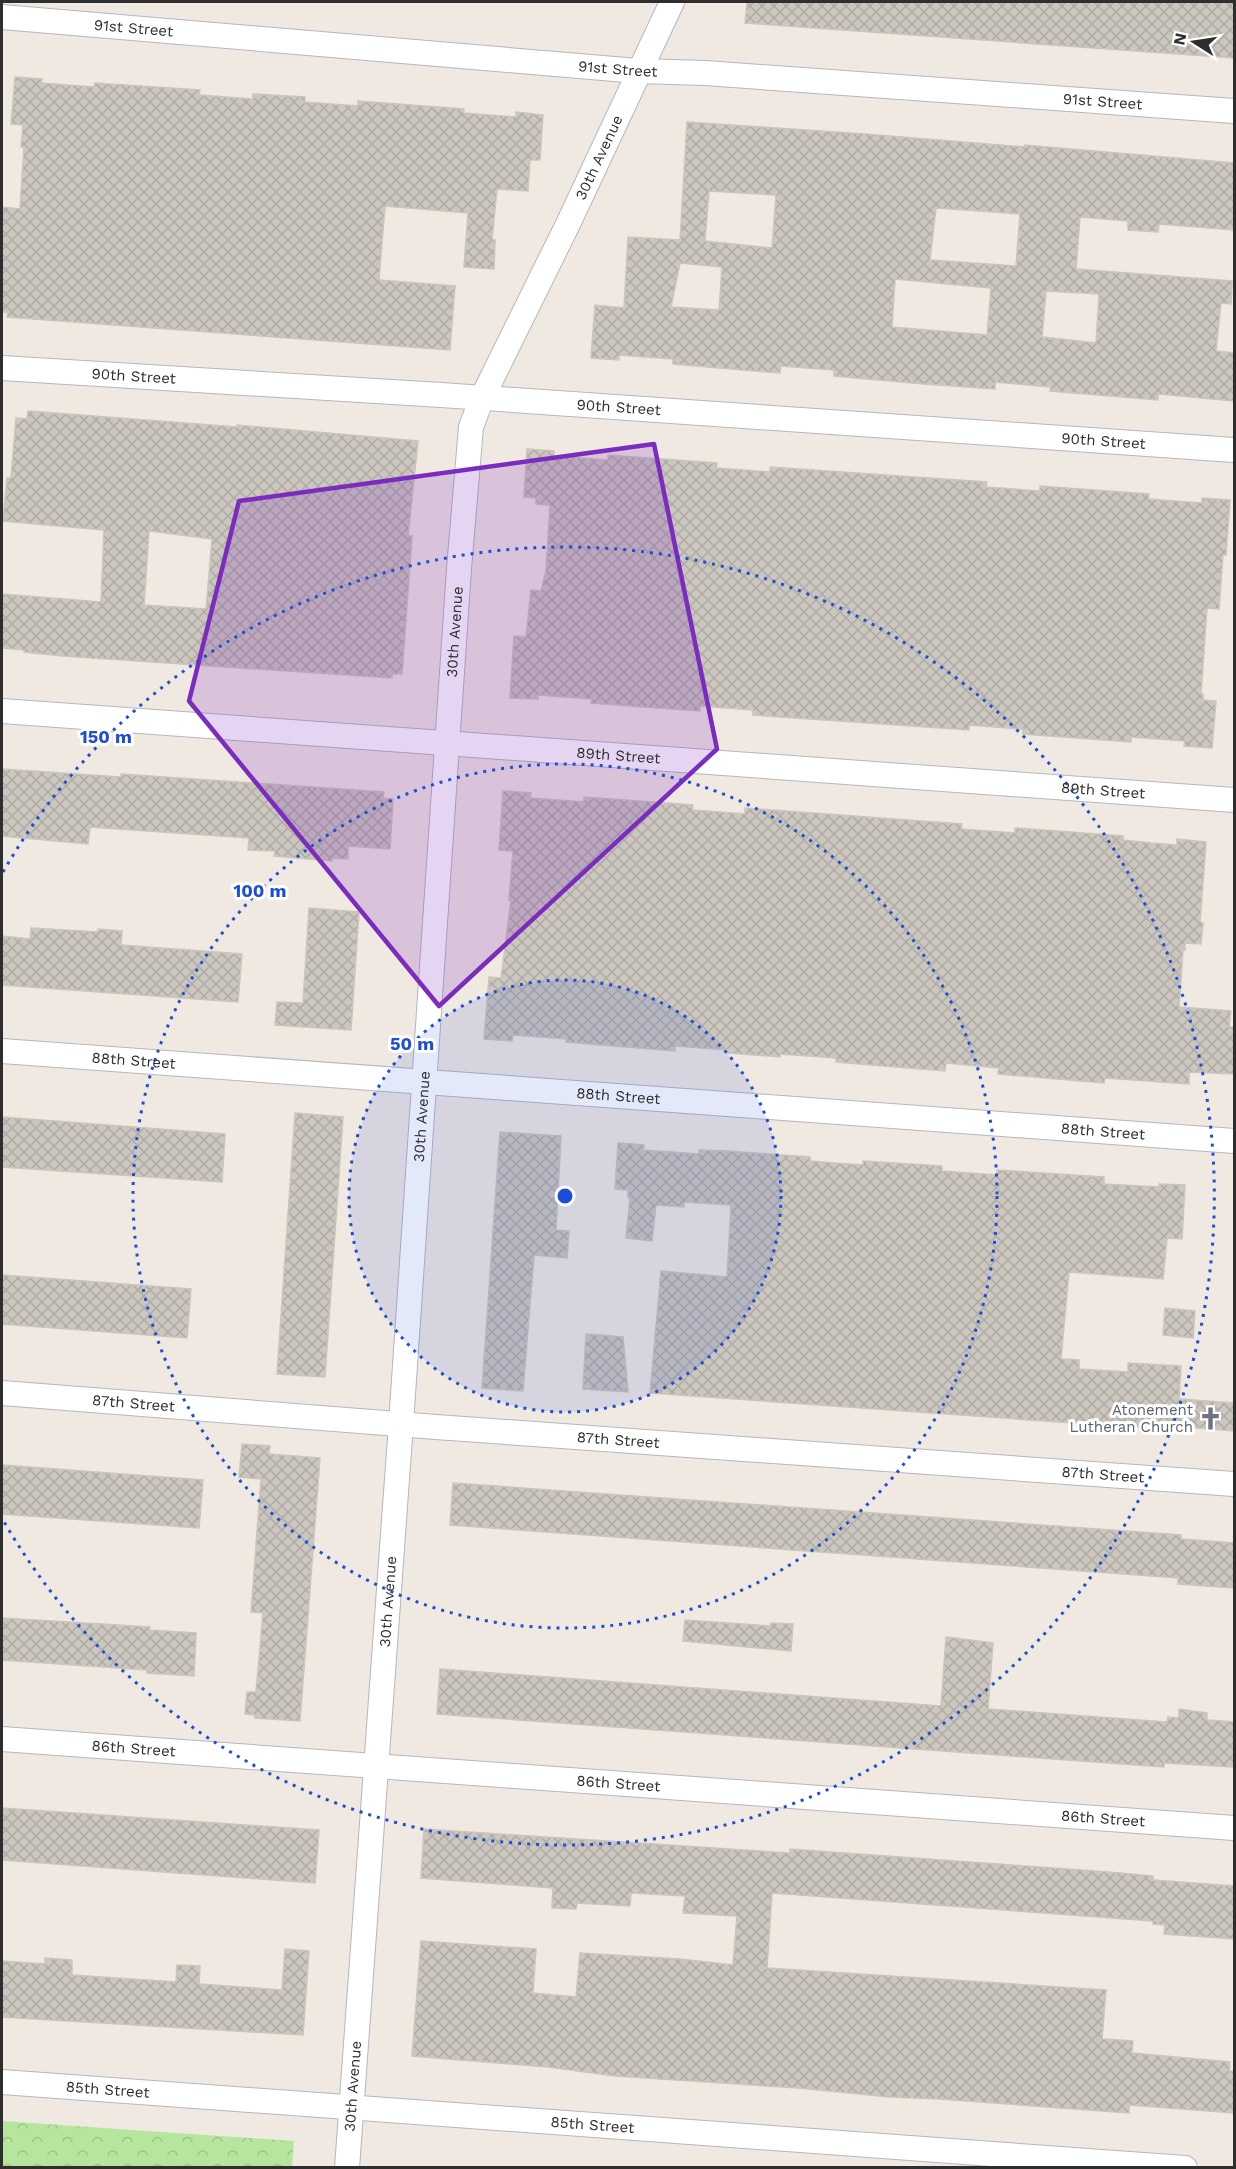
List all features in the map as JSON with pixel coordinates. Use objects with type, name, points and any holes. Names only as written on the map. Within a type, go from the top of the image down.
[{"type":"street","name":"30th Avenue","points":[[347,2168],[471,427],[482,398],[568,224],[672,2]]},
{"type":"street","name":"91st Street","points":[[2,17],[638,72],[705,73],[1234,111]]},
{"type":"street","name":"90th Street","points":[[2,368],[482,398],[1234,450]]},
{"type":"street","name":"89th Street","points":[[2,711],[1234,800]]},
{"type":"street","name":"88th Street","points":[[2,1051],[1234,1141]]},
{"type":"street","name":"87th Street","points":[[2,1393],[1234,1484]]},
{"type":"street","name":"86th Street","points":[[2,1739],[1234,1828]]},
{"type":"street","name":"85th Street","points":[[2,2082],[1185,2168]]},
{"type":"highlighted area","points":[[654,444],[717,749],[439,1006],[189,701],[239,501]]},
{"type":"green space","points":[[2,2121],[294,2141],[292,2167],[2,2167]]},
{"type":"building","points":[[747,2],[1234,2],[1234,58],[745,23]]},
{"type":"building","points":[[15,77],[42,79],[41,83],[94,87],[95,83],[200,90],[199,95],[253,99],[253,94],[305,97],[305,102],[358,106],[358,101],[464,109],[463,113],[489,115],[516,117],[516,112],[543,115],[540,160],[530,160],[528,191],[497,189],[492,240],[495,240],[494,269],[464,267],[468,213],[385,206],[379,280],[455,286],[450,350],[7,317],[8,312],[2,312],[2,207],[20,209],[24,147],[21,147],[23,125],[11,124]]},
{"type":"building","points":[[687,122],[1025,147],[1025,145],[1234,163],[1234,230],[1159,224],[1158,232],[1128,230],[1128,221],[1080,217],[1076,269],[1232,281],[1231,304],[1221,303],[1216,351],[1234,353],[1234,401],[1158,394],[1158,400],[1050,391],[1051,387],[995,382],[995,389],[924,384],[834,376],[834,370],[781,366],[780,373],[673,364],[673,359],[619,355],[619,360],[591,358],[595,305],[624,308],[628,237],[680,240]],"holes":[[[709,191],[776,195],[772,248],[705,241]],[[936,208],[1020,214],[1016,266],[930,260]],[[680,263],[722,267],[719,310],[671,307]],[[895,279],[991,288],[987,335],[892,327]],[[1046,291],[1099,294],[1096,343],[1042,337]]]},
{"type":"building","points":[[28,411],[237,427],[237,425],[418,441],[408,536],[412,536],[402,674],[392,674],[392,678],[63,656],[2,648],[2,594],[101,602],[104,530],[3,521],[7,478],[11,478],[16,418],[27,419]],"holes":[[[149,531],[212,539],[206,609],[144,605]]]},
{"type":"building","points":[[527,449],[554,451],[554,456],[608,460],[608,455],[717,463],[716,468],[770,472],[770,467],[987,482],[986,487],[1040,491],[1040,486],[1149,494],[1148,499],[1174,501],[1202,503],[1202,498],[1230,500],[1219,609],[1207,608],[1201,694],[1203,694],[1203,700],[1216,701],[1212,748],[1184,746],[1185,741],[1131,737],[1131,742],[1049,736],[1023,734],[1023,729],[969,725],[969,730],[753,715],[753,710],[700,706],[700,711],[591,703],[592,699],[538,695],[538,699],[510,698],[514,636],[526,637],[531,590],[541,591],[546,571],[550,505],[536,504],[536,498],[524,497]]},
{"type":"building","points":[[2,769],[121,777],[121,774],[384,792],[383,798],[393,799],[390,849],[348,846],[348,859],[332,858],[332,861],[274,856],[275,851],[248,850],[249,838],[90,827],[88,844],[2,836]]},
{"type":"building","points":[[503,791],[531,793],[530,798],[584,802],[584,797],[693,805],[692,810],[745,814],[745,808],[962,824],[961,829],[1015,833],[1015,828],[1123,836],[1123,840],[1177,845],[1177,839],[1206,842],[1200,922],[1203,923],[1201,944],[1185,943],[1179,1007],[1231,1011],[1229,1027],[1234,1027],[1234,1074],[1189,1072],[1189,1084],[1105,1078],[1104,1083],[998,1074],[999,1068],[946,1063],[945,1071],[836,1062],[836,1058],[780,1054],[780,1057],[675,1046],[675,1051],[513,1035],[512,1041],[484,1039],[489,977],[501,978],[511,900],[509,900],[513,851],[499,850]]},
{"type":"building","points":[[309,908],[359,912],[351,1030],[275,1025],[277,1002],[303,1003]]},
{"type":"building","points":[[31,928],[122,931],[121,945],[242,954],[238,1002],[2,985],[2,936],[30,939]]},
{"type":"building","points":[[295,1113],[343,1117],[325,1377],[277,1374]]},
{"type":"building","points":[[2,1117],[225,1134],[222,1182],[2,1167]]},
{"type":"building","points":[[500,1132],[561,1136],[556,1230],[569,1231],[567,1258],[534,1255],[523,1391],[482,1388]]},
{"type":"building","points":[[618,1143],[644,1145],[643,1150],[699,1154],[699,1150],[727,1151],[810,1157],[810,1161],[834,1163],[863,1165],[863,1161],[942,1166],[942,1171],[997,1175],[997,1170],[1104,1177],[1104,1184],[1159,1187],[1159,1184],[1185,1185],[1182,1239],[1167,1238],[1163,1279],[1069,1272],[1061,1359],[1079,1360],[1079,1369],[1128,1372],[1128,1363],[1181,1366],[1179,1399],[1234,1403],[1234,1431],[1187,1427],[1187,1431],[650,1393],[661,1271],[727,1277],[731,1205],[684,1202],[684,1207],[656,1205],[652,1241],[626,1238],[630,1198],[628,1198],[628,1190],[615,1189]]},
{"type":"building","points":[[2,1275],[191,1289],[187,1338],[2,1324]]},
{"type":"building","points":[[1165,1308],[1195,1311],[1193,1338],[1163,1335]]},
{"type":"building","points":[[586,1334],[623,1337],[628,1392],[583,1389]]},
{"type":"building","points":[[242,1444],[270,1446],[269,1454],[320,1458],[300,1721],[255,1718],[255,1715],[245,1714],[247,1692],[256,1692],[263,1613],[251,1612],[261,1479],[239,1477]]},
{"type":"building","points":[[2,1465],[203,1480],[199,1528],[2,1514]]},
{"type":"building","points":[[453,1483],[1181,1535],[1181,1539],[1234,1543],[1234,1588],[1178,1584],[1178,1578],[450,1525]]},
{"type":"building","points":[[2,1618],[150,1627],[149,1630],[196,1633],[194,1676],[147,1673],[147,1670],[2,1660]]},
{"type":"building","points":[[685,1620],[770,1626],[771,1623],[793,1624],[791,1651],[683,1641]]},
{"type":"building","points":[[946,1637],[993,1643],[988,1709],[1167,1722],[1168,1717],[1179,1718],[1179,1709],[1207,1713],[1207,1720],[1234,1722],[1234,1767],[1164,1763],[1164,1767],[437,1714],[440,1669],[941,1706]]},
{"type":"building","points":[[2,1808],[319,1830],[315,1883],[2,1860]]},
{"type":"building","points":[[424,1829],[790,1853],[790,1849],[1108,1872],[1153,1876],[1153,1880],[1234,1886],[1234,1939],[1164,1934],[1165,1925],[1153,1924],[1153,1921],[772,1893],[767,1968],[1106,1990],[1102,2039],[1133,2041],[1132,2053],[1230,2062],[1229,2071],[1234,2071],[1234,2113],[1129,2105],[1129,2113],[890,2097],[798,2088],[615,2076],[548,2067],[412,2056],[421,1941],[536,1949],[533,1993],[576,1997],[580,1953],[680,1959],[733,1965],[737,1916],[683,1913],[685,1896],[631,1893],[630,1906],[577,1903],[576,1909],[552,1908],[553,1888],[421,1878]]},
{"type":"building","points":[[285,1949],[309,1951],[303,2035],[2,2017],[2,1961],[45,1964],[45,1958],[72,1960],[72,1975],[176,1982],[177,1965],[200,1966],[199,1984],[282,1990]]},
{"type":"place","name":"Atonement Lutheran Church","points":[[1211,1419]]}]
